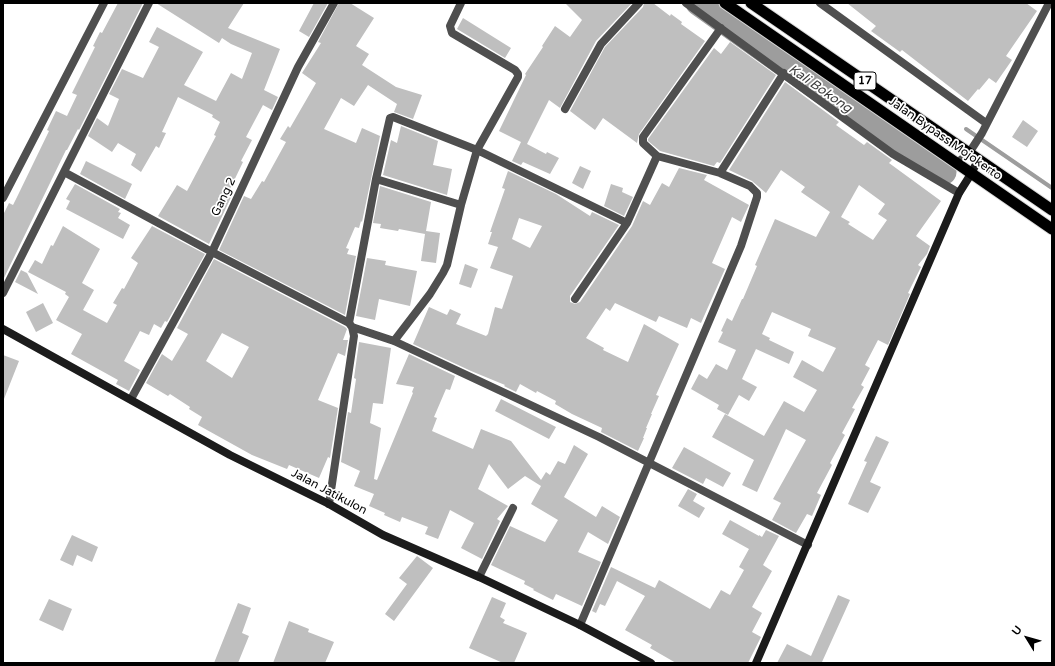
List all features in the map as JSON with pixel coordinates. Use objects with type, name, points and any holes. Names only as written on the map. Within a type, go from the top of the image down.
[{"type":"highway","name":"Jalan Bypass Mojokerto","points":[[725,3],[971,174],[1052,228]]},
{"type":"highway","name":"Jalan Bypass Mojokerto","points":[[751,3],[971,151],[978,160],[1052,210]]},
{"type":"main road","points":[[756,663],[960,193],[978,160]]},
{"type":"main road","name":"Jalan Jatikulon","points":[[3,329],[230,455],[329,504],[383,535],[479,577],[580,625],[651,663]]},
{"type":"street","points":[[3,198],[104,3]]},
{"type":"street","points":[[3,293],[149,3]]},
{"type":"street","name":"Gang 2","points":[[131,399],[212,252],[298,67],[334,3]]},
{"type":"street","points":[[394,341],[434,289],[447,265],[461,205],[477,150],[518,77],[515,70],[452,33],[450,26],[461,3]]},
{"type":"street","points":[[565,109],[601,44],[639,3]]},
{"type":"street","points":[[686,3],[784,73],[893,154],[960,193]]},
{"type":"street","points":[[820,3],[986,123]]},
{"type":"street","points":[[957,163],[971,151],[982,132],[1048,3]]},
{"type":"street","points":[[580,625],[741,246],[757,197],[757,192],[750,186],[720,173],[657,156],[643,143],[643,137],[721,28]]},
{"type":"street","points":[[720,173],[784,73]]},
{"type":"street","points":[[329,504],[354,336],[351,325],[376,179],[388,120],[392,117],[477,150],[627,223]]},
{"type":"street","points":[[575,299],[627,223],[657,156]]},
{"type":"street","points":[[64,172],[351,325],[394,341],[599,437],[808,545]]},
{"type":"street","points":[[376,179],[461,205]]},
{"type":"street","points":[[479,577],[513,508]]},
{"type":"building","points":[[118,3],[143,3],[79,130],[78,129],[66,150],[3,280],[3,215],[9,203],[13,205],[49,131],[47,130],[56,111],[67,116],[77,95],[72,93],[95,47],[93,46],[100,32],[102,33]]},
{"type":"building","points":[[156,3],[244,3],[228,28],[280,49],[264,90],[278,97],[272,110],[263,105],[246,137],[252,140],[241,161],[243,162],[230,189],[234,191],[209,244],[158,216],[177,185],[187,191],[216,136],[214,135],[220,122],[212,117],[213,115],[178,97],[162,132],[166,133],[159,148],[156,146],[141,172],[131,165],[136,154],[118,143],[112,152],[88,136],[97,118],[108,126],[119,99],[109,94],[122,69],[143,78],[159,47],[149,42],[157,27],[203,52],[184,85],[216,101],[231,73],[242,79],[252,53],[231,44],[222,38],[219,43]]},
{"type":"building","points":[[314,3],[328,3],[309,37],[299,31]]},
{"type":"building","points":[[339,3],[350,3],[374,18],[356,46],[369,54],[362,65],[396,87],[422,95],[413,119],[394,112],[397,104],[368,85],[354,106],[341,98],[324,129],[356,143],[362,128],[380,136],[362,222],[361,221],[359,228],[355,227],[346,248],[349,249],[347,254],[356,256],[345,315],[219,250],[244,196],[251,199],[262,181],[264,182],[286,142],[280,139],[288,126],[290,128],[316,83],[302,73],[321,43],[318,42]]},
{"type":"building","points":[[565,3],[632,3],[596,41],[560,108],[549,100],[527,144],[546,154],[547,152],[559,158],[550,174],[523,162],[521,165],[512,161],[521,142],[499,131],[526,75],[525,74],[555,26],[570,37],[582,20]]},
{"type":"building","points":[[644,3],[653,3],[670,16],[671,14],[682,22],[681,24],[705,41],[639,134],[637,143],[603,118],[595,130],[570,111],[605,47],[643,7]]},
{"type":"building","points":[[847,3],[1026,3],[1037,11],[1006,56],[1012,60],[996,83],[989,78],[968,101],[902,50],[900,52],[871,31],[876,26]]},
{"type":"building","points":[[463,18],[511,48],[505,58],[457,29]]},
{"type":"building","points":[[730,42],[776,75],[720,163],[717,162],[714,166],[660,151],[648,141],[648,139],[714,48],[721,54]]},
{"type":"building","points":[[785,82],[839,122],[836,125],[864,145],[867,142],[892,160],[889,163],[941,201],[916,236],[930,246],[927,254],[918,265],[921,267],[908,293],[910,294],[888,345],[878,340],[865,365],[870,368],[861,385],[864,387],[852,408],[855,409],[842,433],[845,435],[830,463],[832,465],[817,493],[821,495],[812,516],[807,514],[796,533],[772,520],[781,503],[773,499],[806,440],[786,429],[757,492],[742,485],[754,460],[712,437],[725,414],[764,436],[784,401],[804,412],[817,390],[793,377],[802,360],[823,372],[836,348],[808,336],[811,329],[772,312],[762,334],[770,338],[769,340],[794,352],[789,364],[756,349],[742,379],[757,387],[749,401],[739,395],[728,415],[717,409],[719,405],[691,389],[699,374],[707,379],[716,364],[727,370],[736,350],[718,342],[723,332],[721,331],[727,318],[732,321],[743,299],[757,266],[755,265],[775,219],[816,237],[830,212],[801,192],[805,187],[781,170],[766,193],[752,181],[729,170]],"holes":[[[859,185],[885,204],[878,214],[887,220],[873,240],[848,224],[850,222],[841,217]]]},
{"type":"building","points":[[1023,120],[1038,131],[1027,147],[1012,137]]},
{"type":"building","points":[[401,126],[438,141],[433,165],[452,169],[447,195],[383,175],[391,140],[397,143]]},
{"type":"building","points":[[86,161],[132,184],[125,199],[80,174]]},
{"type":"building","points":[[580,166],[591,171],[583,189],[572,183]]},
{"type":"building","points":[[679,168],[707,175],[704,180],[749,205],[741,222],[732,217],[712,263],[725,269],[701,323],[691,318],[687,328],[659,316],[656,322],[615,303],[610,311],[606,308],[586,338],[604,348],[603,350],[628,362],[644,324],[679,344],[656,395],[659,396],[638,451],[601,432],[602,428],[572,414],[555,404],[556,401],[537,391],[536,393],[520,384],[516,392],[504,386],[505,385],[413,344],[429,307],[447,315],[450,309],[461,314],[456,324],[486,336],[488,334],[495,307],[502,309],[513,276],[490,268],[498,247],[488,244],[492,232],[490,232],[505,189],[502,188],[508,171],[556,194],[590,216],[592,212],[619,225],[570,296],[570,302],[575,304],[580,302],[632,226],[643,201],[650,205],[662,183],[669,187]],"holes":[[[519,218],[542,226],[530,248],[512,239]]]},
{"type":"building","points":[[75,184],[120,209],[118,212],[121,213],[118,218],[130,225],[123,239],[66,209],[70,201],[66,199]]},
{"type":"building","points":[[611,184],[623,188],[622,192],[633,197],[624,216],[604,206]]},
{"type":"building","points":[[380,186],[431,202],[426,231],[440,233],[436,263],[421,261],[425,234],[399,229],[398,231],[380,228],[381,224],[373,223]]},
{"type":"building","points":[[63,226],[100,249],[82,283],[94,290],[83,310],[107,323],[117,305],[113,303],[122,288],[124,289],[138,263],[131,258],[152,226],[205,254],[167,322],[165,321],[161,328],[154,324],[149,335],[140,331],[124,361],[140,370],[129,391],[116,384],[118,380],[71,354],[82,334],[56,320],[69,297],[65,294],[66,292],[28,272],[35,260],[42,264],[51,245],[53,246]]},
{"type":"building","points":[[367,258],[386,261],[385,265],[417,271],[410,306],[379,299],[375,320],[356,316]]},
{"type":"building","points":[[214,259],[347,329],[343,340],[348,340],[345,356],[338,353],[318,400],[338,408],[330,458],[328,457],[319,478],[289,465],[287,469],[252,455],[198,425],[202,417],[189,409],[190,407],[170,394],[168,396],[146,383],[162,354],[172,361],[188,334],[177,328]],"holes":[[[222,333],[249,347],[232,378],[206,361]]]},
{"type":"building","points":[[465,264],[478,269],[471,288],[459,284]]},
{"type":"building","points":[[21,270],[27,273],[38,294],[15,282]]},
{"type":"building","points":[[43,303],[53,323],[36,332],[26,312]]},
{"type":"building","points":[[359,342],[391,348],[383,404],[373,403],[370,423],[381,428],[374,479],[377,480],[413,393],[414,387],[396,384],[409,354],[455,376],[450,390],[446,389],[434,417],[437,418],[432,431],[473,449],[481,429],[511,441],[541,480],[546,472],[550,475],[558,461],[565,464],[574,445],[588,454],[564,497],[596,517],[602,506],[620,517],[608,544],[588,532],[578,552],[601,562],[582,606],[556,594],[553,600],[524,584],[525,581],[491,565],[510,526],[545,542],[558,520],[531,504],[541,486],[525,476],[508,489],[489,464],[478,489],[508,506],[497,519],[500,521],[482,559],[461,548],[474,523],[450,510],[438,539],[425,534],[428,527],[402,517],[400,522],[369,506],[374,494],[354,486],[360,471],[341,462],[348,412],[351,413]]},
{"type":"building","points":[[3,355],[19,361],[4,399],[3,399]]},
{"type":"building","points":[[501,399],[556,427],[549,439],[495,411]]},
{"type":"building","points":[[876,436],[889,442],[870,482],[881,487],[868,513],[848,504],[867,462],[864,461]]},
{"type":"building","points":[[684,447],[731,473],[723,487],[706,478],[703,484],[672,468]]},
{"type":"building","points":[[688,489],[697,494],[693,501],[705,508],[699,518],[678,506]]},
{"type":"building","points":[[730,520],[762,537],[766,530],[779,536],[763,565],[772,571],[752,607],[762,613],[752,632],[761,637],[748,663],[676,663],[650,648],[652,645],[625,630],[645,596],[617,581],[605,606],[600,604],[596,613],[592,611],[611,567],[655,588],[659,580],[710,609],[721,590],[730,595],[744,570],[739,567],[749,549],[722,534]]},
{"type":"building","points":[[72,535],[98,547],[92,562],[77,555],[73,566],[60,560]]},
{"type":"building","points":[[417,556],[433,568],[394,621],[385,614],[407,584],[399,578]]},
{"type":"building","points":[[838,595],[850,600],[822,662],[825,663],[777,663],[787,644],[811,656]]},
{"type":"building","points":[[492,597],[506,603],[500,617],[505,620],[503,623],[527,633],[514,663],[503,663],[469,648]]},
{"type":"building","points":[[49,599],[72,609],[63,631],[39,620]]},
{"type":"building","points":[[238,603],[251,608],[242,633],[249,636],[238,663],[214,663]]},
{"type":"building","points":[[289,621],[309,629],[308,632],[334,642],[325,663],[273,663]]},
{"type":"waterway","name":"Kali Bokong","points":[[698,3],[823,92],[944,172]]},
{"type":"waterway","name":"Kali Bokong","points":[[966,129],[1052,188]]}]
